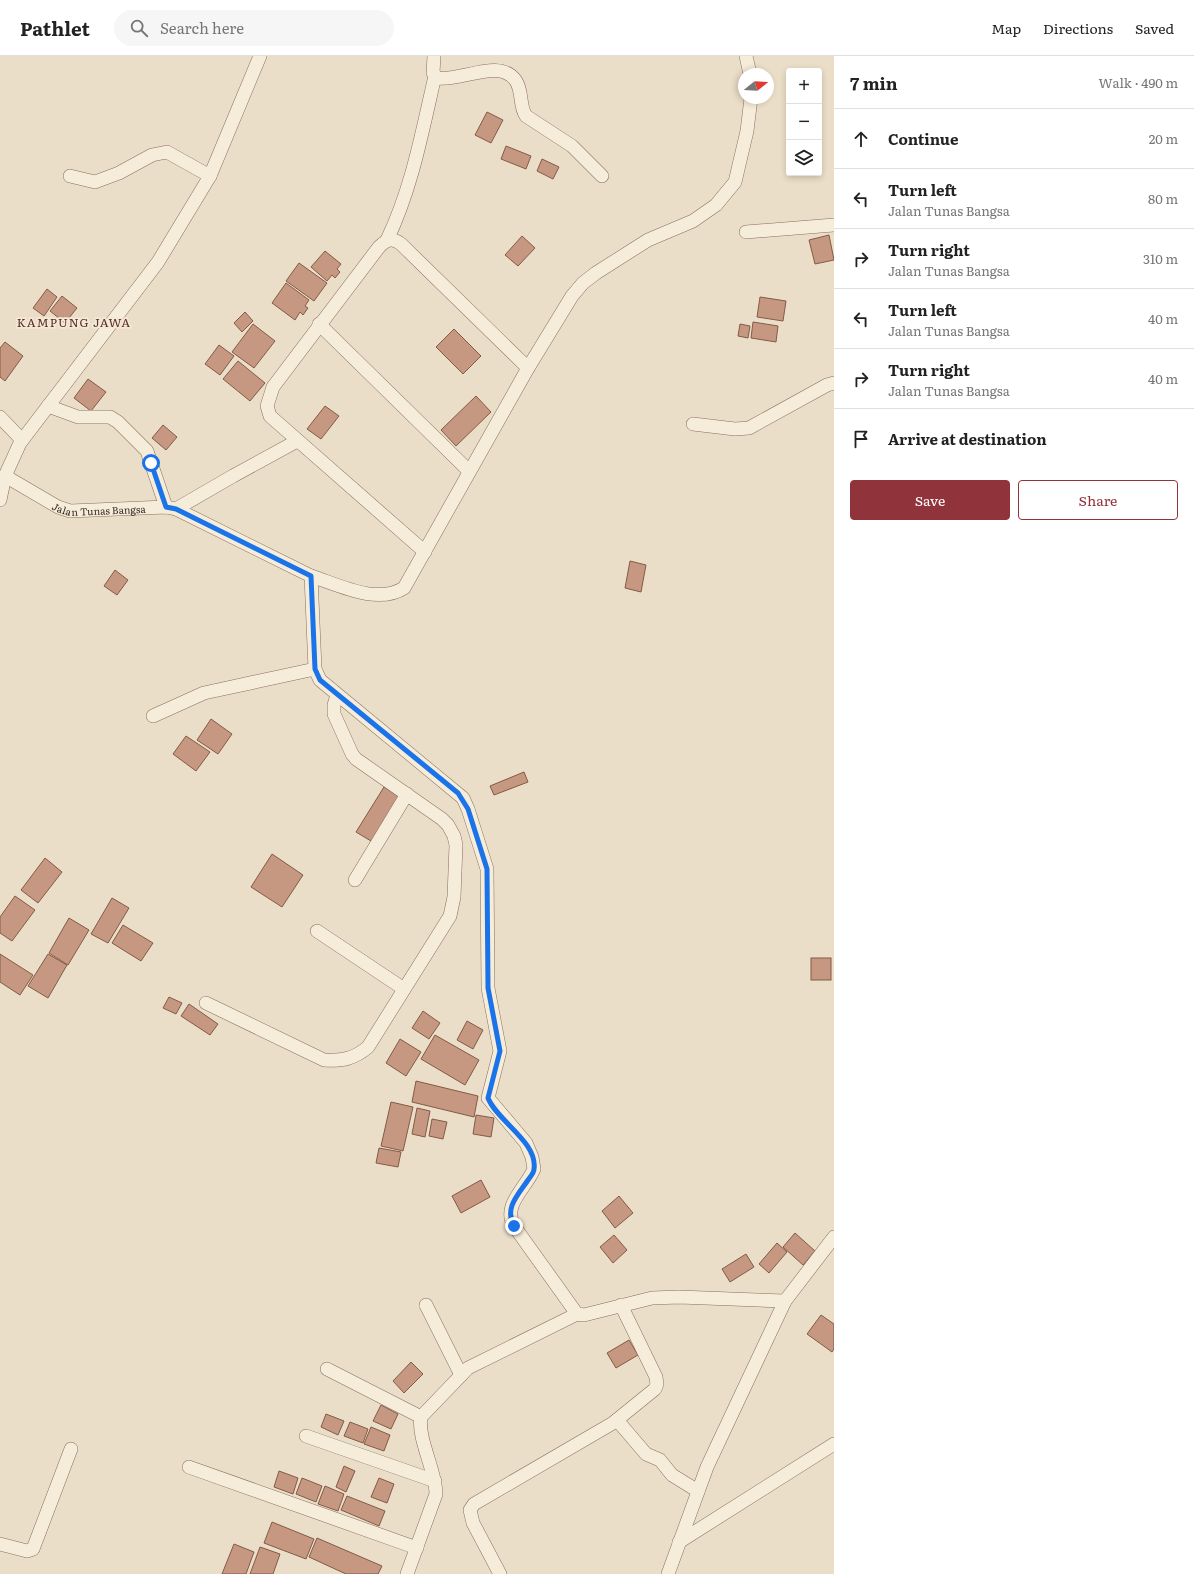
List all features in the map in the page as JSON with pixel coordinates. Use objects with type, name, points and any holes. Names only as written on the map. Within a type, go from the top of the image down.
[{"type":"street","points":[[0,500],[5,476],[22,440],[158,262],[210,176],[260,56]]},
{"type":"street","points":[[425,552],[270,416],[267,400],[273,387],[319,324],[379,247],[387,240],[398,217],[408,189],[435,76],[432,68],[434,56]]},
{"type":"street","points":[[746,56],[749,68]]},
{"type":"street","points":[[435,76],[441,78],[500,70],[505,71],[518,83],[526,116],[572,146],[602,176]]},
{"type":"street","name":"Jalan Tunas Bangsa","points":[[5,476],[58,507],[70,511],[171,508],[311,576],[372,595],[391,595],[404,588],[528,368],[572,296],[583,283],[648,240],[693,221],[716,205],[735,182],[748,131],[750,104]]},
{"type":"street","points":[[70,176],[95,182],[119,173],[152,155],[167,152],[210,176]]},
{"type":"street","points":[[746,232],[834,225]]},
{"type":"street","points":[[387,240],[393,239],[401,244],[528,368]]},
{"type":"street","points":[[319,324],[469,472]]},
{"type":"street","points":[[694,424],[735,429],[749,428],[827,384],[834,383]]},
{"type":"street","points":[[48,406],[78,417],[110,417],[118,422],[147,451],[171,508],[297,441]]},
{"type":"street","points":[[0,417],[22,440]]},
{"type":"street","points":[[311,576],[315,669],[320,680],[458,793],[468,809],[487,869],[488,988],[500,1051],[488,1098],[526,1143],[532,1156],[534,1170],[510,1207],[509,1216],[514,1226],[577,1314]]},
{"type":"street","points":[[153,716],[204,693],[315,669]]},
{"type":"street","points":[[206,1003],[324,1060],[339,1061],[356,1056],[368,1047],[450,916],[454,898],[456,845],[454,836],[442,819],[356,759],[352,754],[334,714],[334,705],[337,695]]},
{"type":"street","points":[[355,880],[407,794]]},
{"type":"street","points":[[318,931],[404,989]]},
{"type":"street","points":[[668,1574],[707,1467],[785,1301],[834,1237]]},
{"type":"street","points":[[407,1574],[436,1497],[435,1481],[421,1428],[422,1417],[468,1368],[480,1360],[577,1314],[584,1315],[641,1300],[679,1297],[785,1301]]},
{"type":"street","points":[[426,1305],[461,1375]]},
{"type":"street","points":[[500,1574],[473,1523],[470,1510],[474,1504],[617,1420],[655,1389],[657,1384],[654,1370],[621,1305]]},
{"type":"street","points":[[327,1369],[422,1417]]},
{"type":"street","points":[[617,1420],[646,1454],[660,1460],[672,1475],[698,1491]]},
{"type":"street","points":[[306,1436],[435,1481]]},
{"type":"street","points":[[679,1542],[834,1444]]},
{"type":"street","points":[[0,1544],[27,1551],[33,1549],[71,1449]]},
{"type":"street","points":[[190,1467],[417,1548]]},
{"type":"building","points":[[487,112],[503,120],[491,143],[475,135]]},
{"type":"building","points":[[506,146],[531,156],[526,169],[501,159]]},
{"type":"building","points":[[542,159],[559,167],[553,179],[537,171]]},
{"type":"building","points":[[829,235],[834,260],[815,264],[809,240]]},
{"type":"building","points":[[522,236],[535,248],[518,266],[505,255]]},
{"type":"building","points":[[325,251],[341,264],[337,269],[340,272],[335,278],[332,275],[327,281],[311,267]]},
{"type":"building","points":[[299,263],[327,283],[314,301],[286,281]]},
{"type":"building","points":[[286,283],[309,300],[305,306],[308,308],[303,315],[300,312],[295,320],[272,303]]},
{"type":"building","points":[[47,289],[57,297],[44,316],[33,308]]},
{"type":"building","points":[[62,296],[77,308],[65,323],[50,311]]},
{"type":"building","points":[[760,297],[786,301],[783,321],[757,317]]},
{"type":"building","points":[[245,312],[253,321],[242,332],[234,323]]},
{"type":"building","points":[[753,322],[778,326],[776,342],[751,338]]},
{"type":"building","points":[[253,324],[275,341],[254,368],[232,352]]},
{"type":"building","points":[[740,324],[750,326],[748,338],[738,336]]},
{"type":"building","points":[[454,329],[481,356],[463,374],[436,347]]},
{"type":"building","points":[[5,342],[23,356],[5,381],[0,377],[0,348]]},
{"type":"building","points":[[219,345],[234,356],[220,375],[205,364]]},
{"type":"building","points":[[238,361],[265,383],[250,401],[223,379]]},
{"type":"building","points":[[88,379],[106,392],[91,411],[74,398]]},
{"type":"building","points":[[476,396],[491,412],[456,446],[441,430]]},
{"type":"building","points":[[325,406],[339,416],[321,439],[307,429]]},
{"type":"building","points":[[163,425],[177,437],[166,450],[152,438]]},
{"type":"building","points":[[630,561],[646,565],[641,592],[625,588]]},
{"type":"building","points":[[115,570],[128,580],[117,595],[104,586]]},
{"type":"building","points":[[211,719],[232,734],[218,754],[197,740]]},
{"type":"building","points":[[186,736],[210,752],[196,771],[173,754]]},
{"type":"building","points":[[524,772],[528,782],[494,795],[490,786]]},
{"type":"building","points":[[384,787],[403,799],[376,844],[356,832]]},
{"type":"building","points":[[272,854],[303,875],[282,907],[251,887]]},
{"type":"building","points":[[45,858],[62,872],[38,903],[21,890]]},
{"type":"building","points":[[15,896],[35,910],[12,941],[0,933],[0,917]]},
{"type":"building","points":[[112,898],[129,908],[108,943],[91,934]]},
{"type":"building","points":[[69,918],[89,930],[68,965],[49,953]]},
{"type":"building","points":[[123,925],[153,943],[141,961],[112,943]]},
{"type":"building","points":[[0,954],[33,975],[20,995],[0,982]]},
{"type":"building","points":[[48,954],[67,965],[48,998],[28,986]]},
{"type":"building","points":[[811,958],[831,958],[831,980],[811,980]]},
{"type":"building","points":[[169,997],[182,1003],[176,1014],[163,1008]]},
{"type":"building","points":[[189,1004],[218,1024],[210,1035],[181,1016]]},
{"type":"building","points":[[423,1011],[440,1023],[429,1039],[412,1028]]},
{"type":"building","points":[[467,1021],[483,1030],[473,1049],[457,1040]]},
{"type":"building","points":[[435,1035],[479,1060],[465,1085],[421,1059]]},
{"type":"building","points":[[400,1039],[421,1052],[406,1076],[386,1063]]},
{"type":"building","points":[[416,1081],[478,1096],[474,1117],[412,1102]]},
{"type":"building","points":[[391,1102],[413,1107],[403,1151],[381,1146]]},
{"type":"building","points":[[417,1108],[430,1111],[425,1137],[412,1134]]},
{"type":"building","points":[[476,1115],[494,1118],[491,1137],[473,1134]]},
{"type":"building","points":[[432,1119],[447,1122],[443,1139],[429,1136]]},
{"type":"building","points":[[379,1148],[401,1152],[398,1167],[376,1163]]},
{"type":"building","points":[[481,1180],[490,1197],[461,1213],[452,1196]]},
{"type":"building","points":[[619,1196],[633,1213],[615,1228],[602,1211]]},
{"type":"building","points":[[795,1233],[815,1251],[803,1265],[783,1247]]},
{"type":"building","points":[[614,1235],[627,1250],[613,1263],[600,1247]]},
{"type":"building","points":[[777,1243],[787,1252],[769,1273],[759,1264]]},
{"type":"building","points":[[746,1254],[754,1267],[730,1282],[722,1269]]},
{"type":"building","points":[[821,1315],[834,1324],[834,1349],[832,1352],[807,1334]]},
{"type":"building","points":[[629,1340],[638,1355],[616,1368],[607,1353]]},
{"type":"building","points":[[411,1362],[423,1374],[404,1393],[393,1381]]},
{"type":"building","points":[[381,1405],[398,1414],[391,1429],[373,1421]]},
{"type":"building","points":[[326,1414],[344,1421],[338,1435],[321,1427]]},
{"type":"building","points":[[350,1422],[368,1429],[363,1443],[344,1436]]},
{"type":"building","points":[[371,1427],[390,1435],[384,1451],[364,1444]]},
{"type":"building","points":[[344,1466],[355,1471],[346,1492],[336,1487]]},
{"type":"building","points":[[279,1471],[298,1478],[293,1494],[274,1487]]},
{"type":"building","points":[[302,1478],[322,1486],[316,1502],[296,1494]]},
{"type":"building","points":[[379,1478],[394,1484],[387,1503],[371,1497]]},
{"type":"building","points":[[325,1486],[344,1494],[338,1511],[318,1504]]},
{"type":"building","points":[[347,1496],[385,1511],[379,1526],[341,1510]]},
{"type":"building","points":[[272,1522],[314,1539],[306,1559],[264,1543]]},
{"type":"building","points":[[317,1538],[382,1566],[378,1574],[346,1574],[309,1557]]},
{"type":"building","points":[[234,1544],[254,1552],[246,1574],[222,1574]]},
{"type":"building","points":[[260,1547],[280,1554],[273,1574],[250,1574]]},
{"type":"district","name":"KAMPUNG JAWA","points":[[74,322]]},
{"type":"route","points":[[151,463],[166,507],[176,509],[311,576],[315,669],[320,680],[458,793],[466,803],[486,860],[487,869],[488,988],[500,1047],[500,1056],[488,1098],[492,1106],[526,1143],[534,1165],[533,1172],[510,1207],[509,1216],[514,1226]]}]
